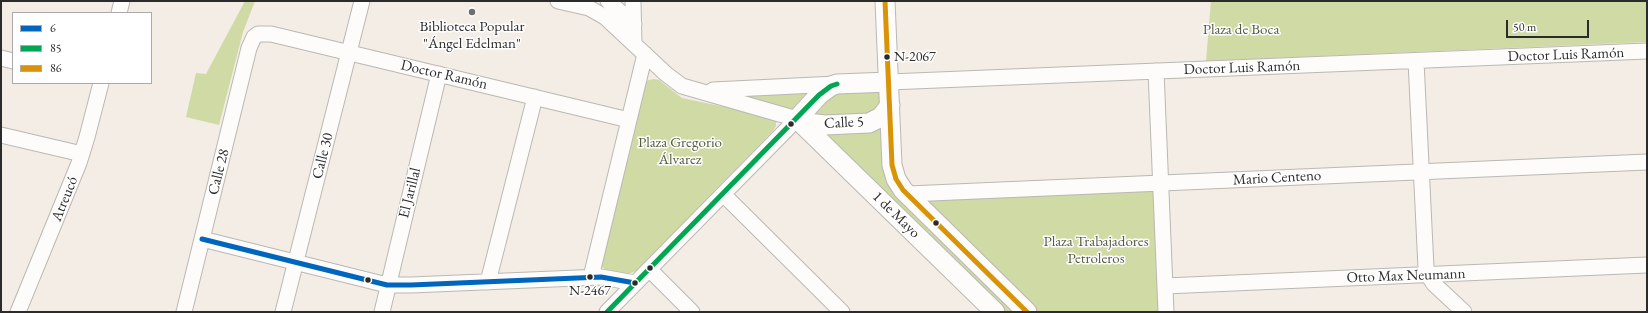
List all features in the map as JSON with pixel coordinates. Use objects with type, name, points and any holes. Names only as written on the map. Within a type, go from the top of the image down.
[{"type":"main road","name":"1 de Mayo","points":[[885,1],[894,172],[900,185],[908,194],[1027,312]]},
{"type":"main road","name":"Doctor Luis Ramón","points":[[837,84],[889,82]]},
{"type":"main road","points":[[797,119],[824,90],[837,84]]},
{"type":"main road","name":"Calle 5","points":[[797,119],[807,123],[825,125],[869,123],[881,117],[890,105]]},
{"type":"main road","name":"1 de Mayo","points":[[797,119],[995,312]]},
{"type":"street","points":[[119,12],[122,1]]},
{"type":"street","name":"Calle 30","points":[[283,312],[362,1]]},
{"type":"street","name":"Calle 5","points":[[558,1],[589,8],[598,13],[612,23],[674,81],[690,89],[797,119]]},
{"type":"street","points":[[608,1],[634,24]]},
{"type":"street","points":[[591,277],[629,120],[639,49],[634,24],[633,1]]},
{"type":"street","name":"Doctor Ramón","points":[[258,34],[271,34],[629,120]]},
{"type":"street","name":"Calle 28","points":[[184,312],[249,48],[254,38],[258,34]]},
{"type":"street","name":"Doctor Luis Ramón","points":[[889,82],[1647,52]]},
{"type":"street","points":[[1,58],[12,61]]},
{"type":"street","points":[[1416,61],[1426,261],[1428,275],[1434,284],[1464,312]]},
{"type":"street","points":[[1156,71],[1166,312]]},
{"type":"street","name":"El Jarillal","points":[[382,312],[439,74]]},
{"type":"street","name":"Atreucó","points":[[18,312],[82,154],[100,84]]},
{"type":"street","name":"Calle 5","points":[[700,91],[837,84]]},
{"type":"street","points":[[488,282],[535,97]]},
{"type":"street","points":[[606,312],[797,119]]},
{"type":"street","points":[[1,135],[82,154]]},
{"type":"street","name":"Mario Centeno","points":[[908,194],[1647,162]]},
{"type":"street","points":[[723,194],[842,312]]},
{"type":"street","points":[[202,239],[296,264],[388,285],[591,277],[611,278],[635,283]]},
{"type":"street","name":"Otto Max Neumann","points":[[1165,286],[1647,265]]},
{"type":"street","points":[[649,269],[692,312]]},
{"type":"green space","points":[[245,1],[255,1],[243,32],[219,125],[186,117],[196,73],[206,74]]},
{"type":"green space","name":"Plaza de Boca","points":[[1211,1],[1647,1],[1647,42],[1206,61]]},
{"type":"green space","name":"Plaza Gregorio Álvarez","points":[[654,79],[659,80],[682,98],[772,117],[776,121],[776,126],[773,131],[636,271],[628,274],[607,271],[601,266],[645,81]]},
{"type":"green space","points":[[880,91],[884,97],[877,114],[817,116],[815,111],[830,93]]},
{"type":"green space","points":[[816,92],[795,110],[744,99],[743,96]]},
{"type":"green space","points":[[882,122],[886,170],[1021,312],[1004,312],[821,132]]},
{"type":"green space","name":"Plaza Trabajadores Petroleros","points":[[1154,189],[1160,312],[1037,312],[931,208],[929,204],[930,200]]},
{"type":"transit line","name":"86","points":[[885,1],[892,165],[896,179],[903,190],[1027,312]]},
{"type":"transit line","name":"85","points":[[607,312],[819,95],[831,86],[837,84]]},
{"type":"transit line","name":"6","points":[[202,239],[387,285],[601,277],[635,283]]},
{"type":"place","name":"Biblioteca Popular \"Ángel Edelman\"","points":[[472,12]]},
{"type":"place","name":"N-2067","points":[[887,57]]},
{"type":"place","name":"N-2467","points":[[590,277]]}]
